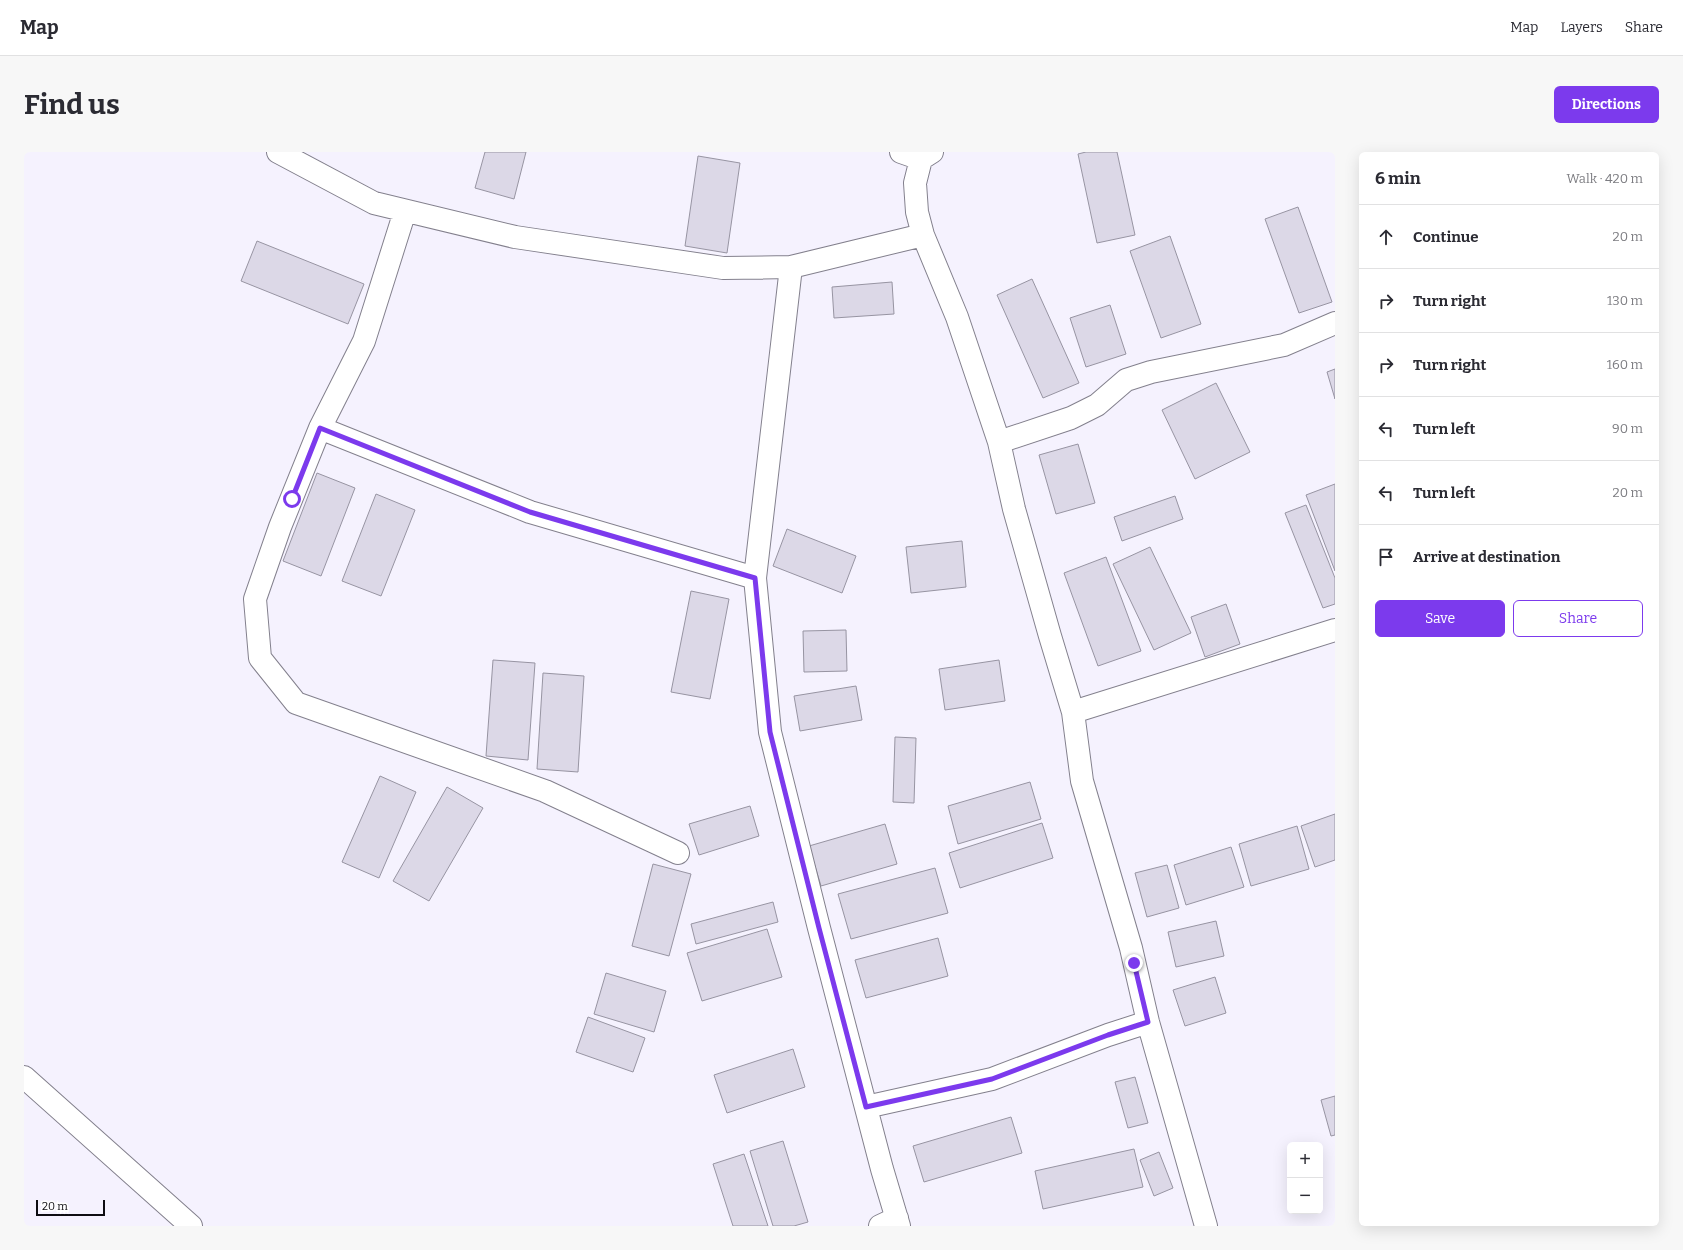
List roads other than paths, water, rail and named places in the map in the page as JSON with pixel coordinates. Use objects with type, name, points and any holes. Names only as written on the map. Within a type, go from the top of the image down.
[{"type":"street","points":[[278,152],[374,203],[515,237],[723,268],[791,267],[923,235]]},
{"type":"street","points":[[918,154],[915,183],[917,212],[923,235],[957,317],[999,442],[1018,524],[1073,712],[1082,781],[1131,948],[1148,1022],[1206,1226]]},
{"type":"street","points":[[405,211],[364,341],[320,428],[280,527],[256,599],[260,658],[296,703],[545,791],[678,853]]},
{"type":"street","points":[[791,267],[755,578],[770,732],[882,1169],[892,1223]]},
{"type":"street","points":[[999,442],[1071,418],[1097,404],[1126,380],[1151,372],[1284,345],[1335,323]]},
{"type":"street","points":[[320,428],[530,512],[755,578]]},
{"type":"street","points":[[1073,712],[1334,633]]},
{"type":"street","points":[[866,1107],[992,1079],[1108,1035],[1148,1022]]},
{"type":"street","points":[[24,1077],[191,1226]]}]
